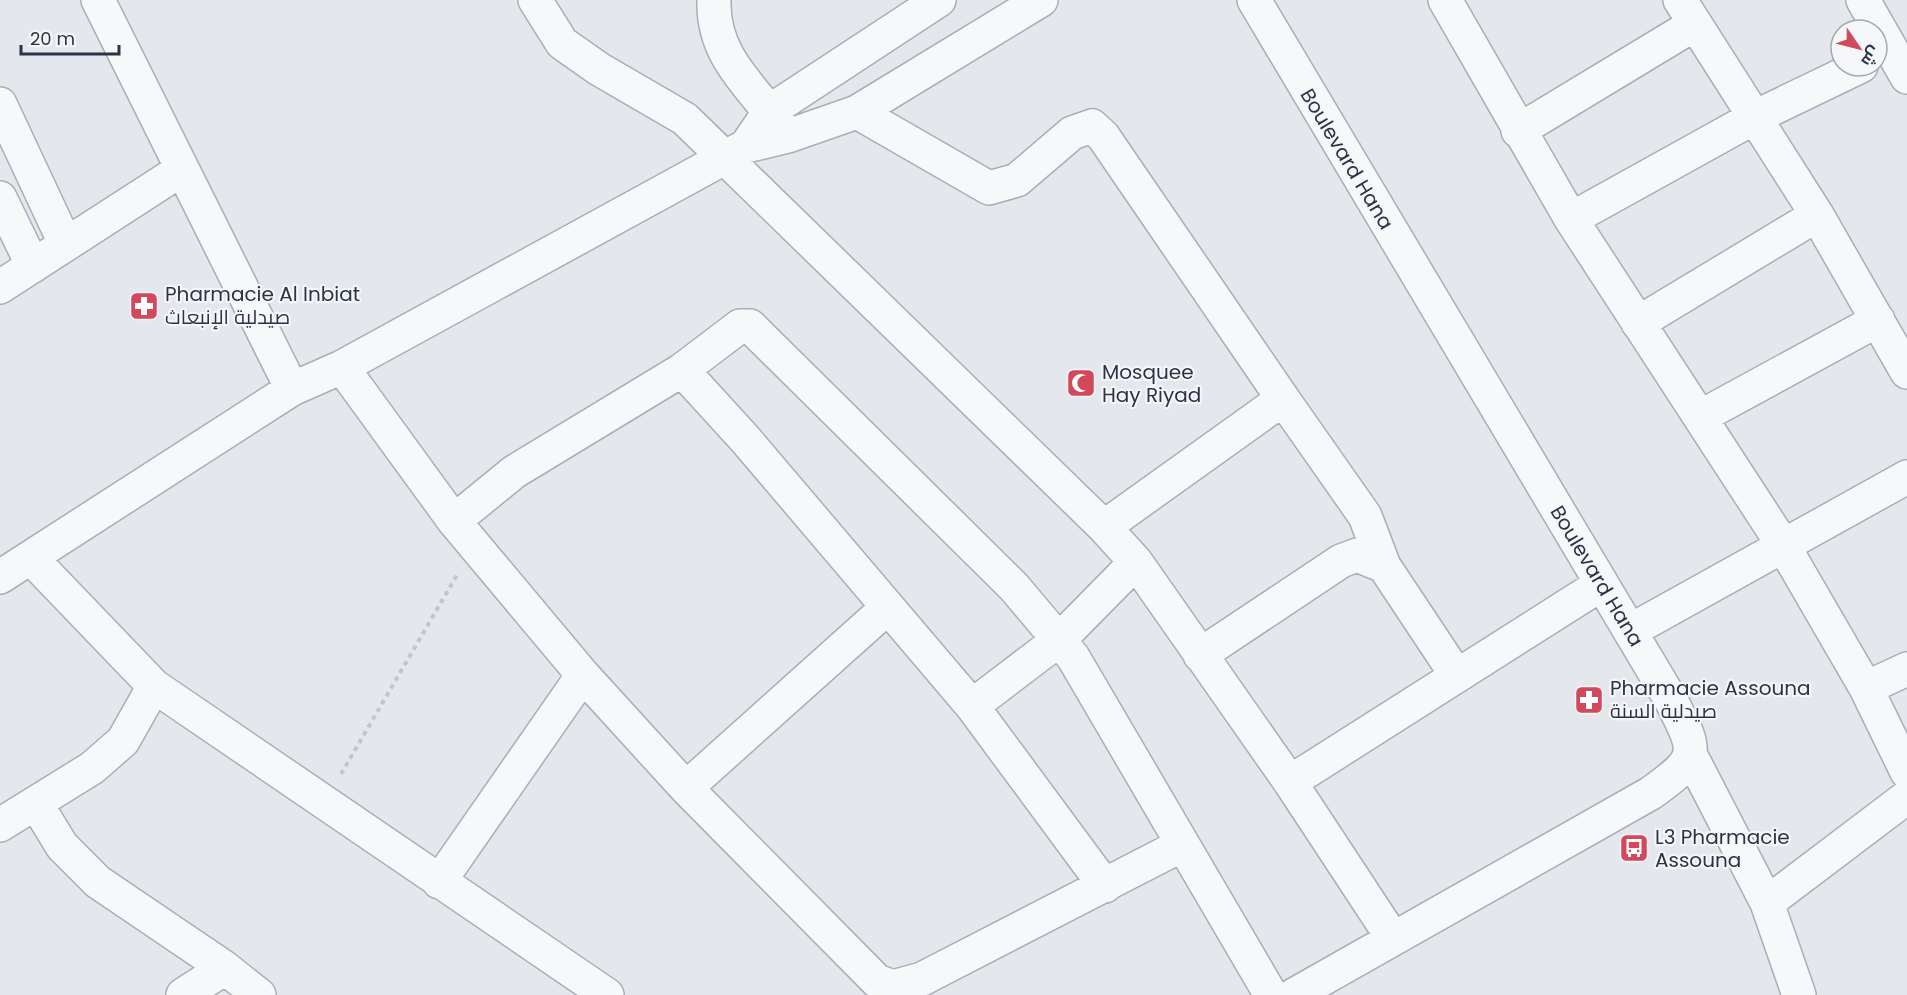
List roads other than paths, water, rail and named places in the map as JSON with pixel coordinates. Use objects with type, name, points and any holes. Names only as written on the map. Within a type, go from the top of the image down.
[{"type":"street","points":[[98,0],[292,389]]},
{"type":"street","points":[[535,0],[562,42],[599,69],[685,119],[734,152],[1104,527],[1136,562],[1290,782],[1392,937]]},
{"type":"street","points":[[714,0],[714,25],[728,60],[779,123]]},
{"type":"street","points":[[0,577],[32,559],[292,389],[342,367],[734,152],[779,123],[939,0]]},
{"type":"street","points":[[779,123],[857,112],[1041,0]]},
{"type":"street","name":"Boulevard Hana","points":[[1254,0],[1600,585],[1630,631],[1688,734],[1691,756],[1767,903],[1799,995]]},
{"type":"street","points":[[1445,0],[1518,131],[1571,219],[1783,545],[1866,688],[1907,772]]},
{"type":"street","points":[[1863,0],[1892,62]]},
{"type":"street","points":[[1518,131],[1687,12],[1817,215],[1907,372]]},
{"type":"street","points":[[1571,219],[1755,117],[1837,78]]},
{"type":"street","points":[[0,104],[65,243]]},
{"type":"street","points":[[857,112],[989,188],[1017,180],[1072,133],[1092,126],[1103,136],[1157,210],[1283,399],[1365,516],[1384,566],[1457,676]]},
{"type":"street","points":[[0,287],[181,170]]},
{"type":"street","points":[[0,198],[33,266]]},
{"type":"street","points":[[1638,323],[1817,215]]},
{"type":"street","points":[[1700,417],[1878,320]]},
{"type":"street","points":[[464,533],[514,472],[682,370],[740,326],[750,326],[1014,587],[1060,639],[1077,664],[1271,995]]},
{"type":"street","points":[[342,367],[464,533],[584,675],[686,788],[870,976],[893,987],[922,980],[1182,845]]},
{"type":"street","points":[[682,370],[745,439],[972,706],[1106,886]]},
{"type":"street","points":[[1104,527],[1283,399]]},
{"type":"street","points":[[1630,631],[1907,477]]},
{"type":"street","points":[[1200,655],[1341,561],[1358,555],[1384,566]]},
{"type":"street","points":[[32,559],[154,686],[607,995]]},
{"type":"street","points":[[972,706],[1060,639],[1136,562]]},
{"type":"street","points":[[1290,782],[1600,585]]},
{"type":"street","points":[[686,788],[888,607]]},
{"type":"street","points":[[1866,688],[1907,669]]},
{"type":"street","points":[[440,882],[584,675]]},
{"type":"street","points":[[0,825],[37,805],[92,768],[123,741],[154,686]]},
{"type":"street","points":[[1294,995],[1392,937],[1651,793],[1679,771],[1691,756]]},
{"type":"street","points":[[1767,903],[1907,796]]},
{"type":"street","points":[[37,805],[62,846],[98,882],[225,968],[259,995]]},
{"type":"street","points":[[183,995],[225,968]]},
{"type":"place","name":"Pharmacie Al Inbiat صيدلية الإنبعاث","points":[[144,306]]},
{"type":"place","name":"Mosquee Hay Riyad","points":[[1081,383]]},
{"type":"place","name":"Pharmacie Assouna صيدلية السنة","points":[[1589,700]]},
{"type":"place","name":"L3 Pharmacie Assouna","points":[[1634,848]]}]
